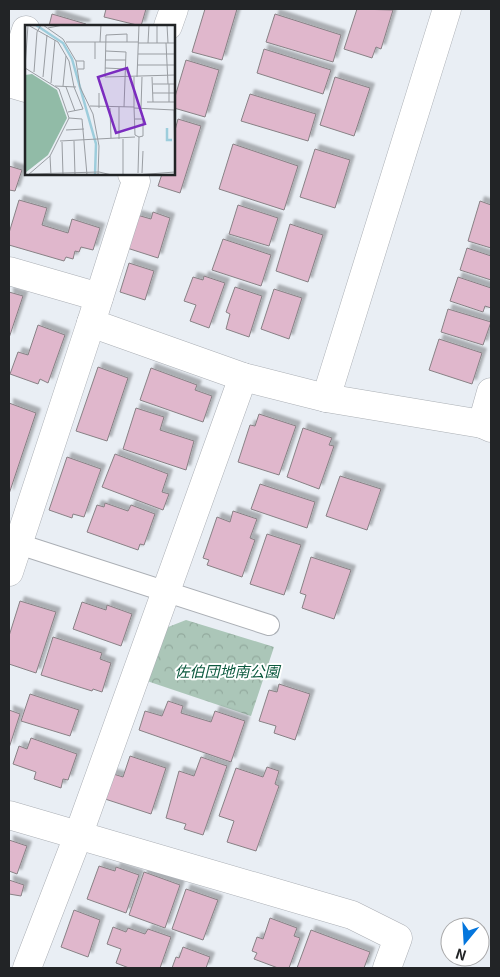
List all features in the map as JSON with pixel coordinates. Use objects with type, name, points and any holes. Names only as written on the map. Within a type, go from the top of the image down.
[{"type":"street","points":[[28,25],[33,9]]},
{"type":"street","points":[[168,25],[174,9]]},
{"type":"street","points":[[326,398],[447,9]]},
{"type":"street","points":[[25,33],[9,83],[25,88]]},
{"type":"street","points":[[9,572],[136,181],[133,175]]},
{"type":"street","points":[[9,272],[99,297]]},
{"type":"street","points":[[91,323],[243,377],[326,398],[487,426],[491,392]]},
{"type":"street","points":[[27,968],[78,836],[243,377]]},
{"type":"street","points":[[9,815],[352,915],[398,938],[387,968]]},
{"type":"lane","points":[[28,547],[269,625]]},
{"type":"green space","name":"佐伯団地南公園","points":[[186,620],[274,647],[251,716],[144,680],[163,629]]},
{"type":"building","points":[[106,9],[146,9],[141,25],[104,17]]},
{"type":"building","points":[[205,9],[237,9],[222,60],[192,52]]},
{"type":"building","points":[[357,9],[393,10],[381,49],[376,47],[372,58],[344,49]]},
{"type":"building","points":[[52,14],[86,24],[86,25],[49,25]]},
{"type":"building","points":[[275,14],[341,35],[333,62],[266,42]]},
{"type":"building","points":[[264,49],[331,70],[323,94],[257,73]]},
{"type":"building","points":[[186,60],[219,70],[205,117],[175,108],[175,97]]},
{"type":"building","points":[[335,77],[370,88],[354,136],[320,125]]},
{"type":"building","points":[[250,94],[316,114],[308,141],[241,121]]},
{"type":"building","points":[[178,119],[201,126],[180,193],[158,186],[162,175],[175,175],[175,130]]},
{"type":"building","points":[[233,144],[298,166],[284,210],[219,189]]},
{"type":"building","points":[[315,149],[350,160],[335,208],[300,197]]},
{"type":"building","points":[[9,166],[22,170],[15,191],[9,190]]},
{"type":"building","points":[[19,200],[47,208],[42,225],[68,233],[72,219],[100,228],[93,250],[81,247],[79,252],[75,251],[73,259],[66,257],[64,261],[9,245],[9,233]]},
{"type":"building","points":[[480,201],[491,205],[491,248],[468,241]]},
{"type":"building","points":[[238,205],[278,218],[269,246],[229,234]]},
{"type":"building","points":[[153,212],[170,218],[158,258],[127,248],[137,215],[151,219]]},
{"type":"building","points":[[290,224],[323,235],[308,282],[276,271]]},
{"type":"building","points":[[223,239],[271,255],[261,286],[212,270]]},
{"type":"building","points":[[467,248],[491,256],[491,280],[460,270]]},
{"type":"building","points":[[129,263],[154,271],[145,300],[120,292]]},
{"type":"building","points":[[204,276],[225,283],[209,328],[190,321],[196,305],[184,301],[193,277],[203,280]]},
{"type":"building","points":[[458,277],[491,288],[491,308],[485,306],[483,312],[450,301]]},
{"type":"building","points":[[235,287],[262,296],[249,337],[226,329],[230,314],[226,312]]},
{"type":"building","points":[[274,289],[302,298],[289,339],[261,329]]},
{"type":"building","points":[[9,292],[23,296],[9,338]]},
{"type":"building","points":[[448,309],[491,322],[483,345],[441,332]]},
{"type":"building","points":[[38,325],[65,335],[48,383],[40,379],[38,384],[10,374],[18,352],[28,355]]},
{"type":"building","points":[[439,339],[482,353],[472,384],[429,370]]},
{"type":"building","points":[[98,367],[128,378],[107,441],[76,431]]},
{"type":"building","points":[[151,368],[197,385],[195,390],[212,396],[203,422],[140,400]]},
{"type":"building","points":[[9,403],[36,413],[9,494]]},
{"type":"building","points":[[136,408],[164,417],[160,430],[194,441],[186,470],[123,449]]},
{"type":"building","points":[[259,414],[296,426],[279,475],[238,462],[250,425],[255,426]]},
{"type":"building","points":[[303,428],[332,438],[329,445],[334,446],[319,489],[287,477]]},
{"type":"building","points":[[115,454],[168,474],[162,492],[169,494],[163,510],[102,487]]},
{"type":"building","points":[[67,457],[101,469],[84,517],[73,514],[72,518],[49,510]]},
{"type":"building","points":[[340,476],[381,489],[367,530],[326,516]]},
{"type":"building","points":[[260,484],[315,502],[307,528],[251,509]]},
{"type":"building","points":[[105,503],[128,511],[131,505],[155,514],[144,545],[140,544],[138,550],[87,532],[97,505],[104,507]]},
{"type":"building","points":[[233,511],[257,519],[250,538],[255,540],[242,577],[207,565],[209,560],[203,558],[217,517],[230,522]]},
{"type":"building","points":[[267,534],[301,545],[284,595],[250,584]]},
{"type":"building","points":[[311,557],[351,570],[334,619],[302,608],[306,595],[300,593]]},
{"type":"building","points":[[20,601],[56,612],[36,673],[9,664],[9,636]]},
{"type":"building","points":[[82,602],[106,610],[107,605],[132,614],[121,646],[73,629]]},
{"type":"building","points":[[53,637],[102,653],[100,659],[111,663],[102,692],[93,689],[92,691],[41,675]]},
{"type":"building","points":[[279,684],[310,694],[295,740],[274,733],[276,726],[259,721],[269,690],[277,692]]},
{"type":"building","points":[[30,694],[79,710],[70,736],[21,721]]},
{"type":"building","points":[[168,701],[183,706],[181,713],[211,722],[215,711],[245,721],[231,762],[139,730],[145,711],[162,716]]},
{"type":"building","points":[[9,710],[20,714],[9,748]]},
{"type":"building","points":[[31,738],[77,754],[68,780],[63,779],[61,788],[34,779],[36,772],[13,764],[19,746],[27,749]]},
{"type":"building","points":[[130,756],[166,768],[151,814],[102,798],[110,773],[123,777]]},
{"type":"building","points":[[201,757],[227,766],[203,835],[184,829],[186,824],[166,818],[179,771],[194,776]]},
{"type":"building","points":[[267,767],[279,771],[275,784],[279,786],[256,851],[227,842],[234,821],[219,816],[236,768],[263,777]]},
{"type":"building","points":[[9,840],[27,846],[17,874],[9,871]]},
{"type":"building","points":[[99,866],[115,871],[116,867],[139,875],[126,913],[87,899]]},
{"type":"building","points":[[144,872],[180,885],[165,928],[129,915]]},
{"type":"building","points":[[9,880],[24,885],[21,896],[9,894]]},
{"type":"building","points":[[186,889],[218,900],[203,940],[172,929]]},
{"type":"building","points":[[74,910],[100,920],[88,957],[61,947]]},
{"type":"building","points":[[270,918],[297,928],[294,936],[300,938],[289,968],[278,968],[254,959],[257,953],[252,951],[257,937],[263,939]]},
{"type":"building","points":[[113,927],[126,932],[128,928],[145,934],[148,929],[171,937],[160,968],[129,968],[116,963],[121,949],[107,944]]},
{"type":"building","points":[[311,930],[370,952],[364,968],[297,968]]},
{"type":"building","points":[[183,947],[210,957],[206,968],[172,968],[176,957],[179,958]]}]
